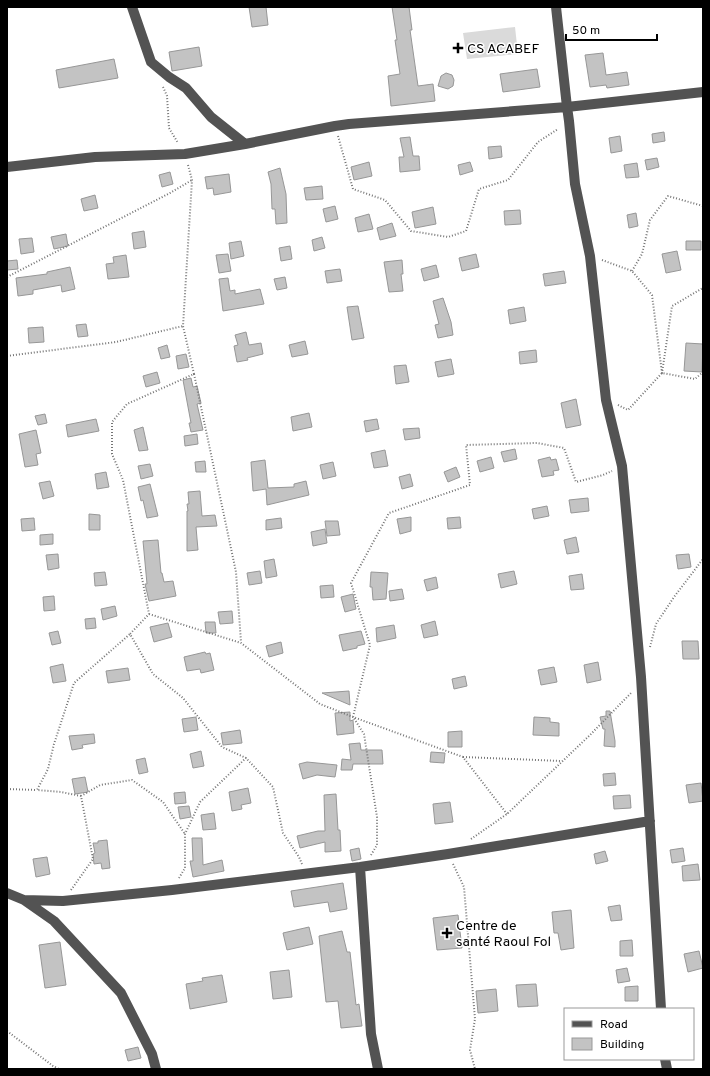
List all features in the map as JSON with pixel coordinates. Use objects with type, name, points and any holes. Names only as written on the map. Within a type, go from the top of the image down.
[{"type":"street","points":[[132,7],[150,62],[186,88],[211,117],[245,144]]},
{"type":"street","points":[[556,7],[575,184],[590,256],[606,400],[622,466],[642,677],[661,1008]]},
{"type":"street","points":[[7,167],[95,157],[185,154],[336,126],[567,107],[703,92]]},
{"type":"street","points":[[24,900],[63,901],[307,874],[448,854],[650,821]]},
{"type":"street","points":[[362,866],[371,1034],[378,1069]]},
{"type":"street","points":[[7,893],[24,900],[54,920],[121,993],[152,1054],[156,1069]]},
{"type":"path","points":[[161,82],[167,96],[169,128],[185,154],[192,180],[183,326],[236,572],[241,643]]},
{"type":"path","points":[[336,126],[353,189],[384,200],[411,231],[448,237],[466,230],[479,189],[508,180],[538,142],[569,121]]},
{"type":"path","points":[[7,277],[170,193],[192,180]]},
{"type":"path","points":[[632,271],[642,254],[650,220],[668,196],[703,206]]},
{"type":"path","points":[[590,256],[632,271],[652,295],[662,374]]},
{"type":"path","points":[[606,400],[628,410],[662,374],[672,306],[703,288]]},
{"type":"path","points":[[7,356],[116,342],[183,326]]},
{"type":"path","points":[[662,374],[695,379],[703,372]]},
{"type":"path","points":[[149,614],[123,480],[112,454],[112,422],[126,404],[194,374]]},
{"type":"path","points":[[362,866],[377,844],[377,817],[364,734],[353,717],[370,645],[352,583],[389,513],[470,485],[466,445],[537,443],[564,448],[576,482],[604,475],[622,466]]},
{"type":"path","points":[[650,647],[656,624],[703,558]]},
{"type":"path","points":[[37,790],[48,769],[54,744],[74,683],[130,634],[149,614]]},
{"type":"path","points":[[149,614],[241,643],[320,704],[463,757],[562,761]]},
{"type":"path","points":[[130,634],[153,674],[183,698],[222,747],[246,758],[273,787],[283,833],[299,857],[307,874]]},
{"type":"path","points":[[468,840],[507,814],[629,695],[642,677]]},
{"type":"path","points":[[463,757],[507,814]]},
{"type":"path","points":[[172,890],[184,868],[185,834],[200,802],[246,758]]},
{"type":"path","points":[[7,789],[61,792],[81,796],[100,785],[132,780],[163,802],[185,834]]},
{"type":"path","points":[[63,901],[93,859],[81,796]]},
{"type":"path","points":[[448,854],[464,887],[475,1018],[470,1050],[475,1069]]},
{"type":"path","points":[[7,1031],[53,1066],[60,1069]]},
{"type":"shaded area","points":[[515,27],[518,54],[467,59],[463,33]]},
{"type":"building","points":[[249,7],[266,7],[268,25],[252,27]]},
{"type":"building","points":[[392,7],[409,7],[412,30],[410,30],[418,86],[433,84],[435,101],[391,106],[388,76],[400,74]]},
{"type":"building","points":[[199,47],[202,66],[172,71],[169,52]]},
{"type":"building","points":[[603,53],[606,75],[627,72],[629,85],[607,88],[606,85],[590,87],[585,55]]},
{"type":"building","points":[[114,59],[118,78],[59,88],[56,70]]},
{"type":"building","points":[[537,69],[540,87],[503,92],[500,74]]},
{"type":"building","points":[[446,73],[452,75],[454,80],[453,86],[448,89],[438,86],[441,76]]},
{"type":"building","points":[[664,132],[665,141],[653,143],[652,134]]},
{"type":"building","points":[[620,136],[622,151],[611,153],[609,138]]},
{"type":"building","points":[[410,137],[413,156],[419,156],[420,170],[400,172],[399,157],[404,157],[400,138]]},
{"type":"building","points":[[501,146],[502,157],[489,159],[488,147]]},
{"type":"building","points":[[657,158],[659,167],[647,170],[645,160]]},
{"type":"building","points":[[369,162],[372,176],[354,180],[351,167]]},
{"type":"building","points":[[470,162],[473,171],[460,175],[458,165]]},
{"type":"building","points":[[637,163],[639,177],[626,178],[624,165]]},
{"type":"building","points":[[280,168],[286,194],[287,223],[276,224],[275,209],[272,209],[271,184],[268,172]]},
{"type":"building","points":[[170,172],[173,184],[162,187],[159,175]]},
{"type":"building","points":[[229,174],[231,192],[214,195],[213,188],[207,189],[205,177]]},
{"type":"building","points":[[322,186],[323,199],[306,200],[304,188]]},
{"type":"building","points":[[95,195],[98,208],[84,211],[81,199]]},
{"type":"building","points":[[335,206],[338,219],[326,222],[323,209]]},
{"type":"building","points":[[433,207],[436,224],[415,228],[412,212]]},
{"type":"building","points":[[520,210],[521,224],[505,225],[504,211]]},
{"type":"building","points":[[636,213],[638,226],[629,228],[627,215]]},
{"type":"building","points":[[369,214],[373,229],[358,232],[355,218]]},
{"type":"building","points":[[392,223],[396,236],[380,240],[377,228]]},
{"type":"building","points":[[144,231],[146,247],[134,249],[132,233]]},
{"type":"building","points":[[66,234],[68,246],[54,249],[51,237]]},
{"type":"building","points":[[322,237],[325,248],[314,251],[312,240]]},
{"type":"building","points":[[32,238],[34,252],[21,254],[19,239]]},
{"type":"building","points":[[241,241],[244,256],[231,259],[229,243]]},
{"type":"building","points":[[686,241],[701,241],[701,250],[686,250]]},
{"type":"building","points":[[290,246],[292,259],[281,261],[279,248]]},
{"type":"building","points":[[677,251],[681,270],[666,273],[662,254]]},
{"type":"building","points":[[228,254],[231,271],[219,273],[216,255]]},
{"type":"building","points":[[476,254],[479,267],[462,271],[459,258]]},
{"type":"building","points":[[126,255],[129,277],[108,279],[106,264],[114,263],[113,257]]},
{"type":"building","points":[[17,260],[18,269],[7,270],[7,261]]},
{"type":"building","points":[[402,260],[403,274],[401,274],[403,291],[389,292],[384,262]]},
{"type":"building","points":[[436,265],[439,277],[424,281],[421,269]]},
{"type":"building","points":[[70,267],[75,289],[62,292],[61,285],[33,290],[33,294],[18,296],[16,278],[47,274],[47,272]]},
{"type":"building","points":[[340,269],[342,281],[327,283],[325,271]]},
{"type":"building","points":[[564,271],[566,283],[545,286],[543,274]]},
{"type":"building","points":[[285,277],[287,288],[277,290],[274,279]]},
{"type":"building","points":[[228,278],[230,291],[235,290],[235,294],[260,289],[264,304],[223,311],[219,279]]},
{"type":"building","points":[[443,298],[451,322],[453,335],[438,338],[435,325],[439,324],[433,301]]},
{"type":"building","points":[[358,306],[364,338],[352,340],[347,307]]},
{"type":"building","points":[[524,307],[526,321],[510,324],[508,310]]},
{"type":"building","points":[[86,324],[88,336],[78,337],[76,325]]},
{"type":"building","points":[[43,327],[44,342],[29,343],[28,328]]},
{"type":"building","points":[[246,332],[249,345],[261,343],[263,354],[247,358],[248,360],[237,362],[234,346],[238,345],[235,335]]},
{"type":"building","points":[[305,341],[308,354],[292,357],[289,345]]},
{"type":"building","points":[[686,343],[703,344],[702,372],[684,371]]},
{"type":"building","points":[[167,345],[170,357],[161,359],[158,348]]},
{"type":"building","points":[[536,350],[537,362],[520,364],[519,352]]},
{"type":"building","points":[[186,354],[189,367],[178,369],[176,356]]},
{"type":"building","points":[[451,359],[454,374],[438,377],[435,362]]},
{"type":"building","points":[[406,365],[409,382],[396,384],[394,366]]},
{"type":"building","points":[[157,372],[160,383],[146,387],[143,376]]},
{"type":"building","points":[[191,378],[193,387],[197,386],[201,403],[197,404],[203,430],[191,432],[189,423],[191,423],[183,380]]},
{"type":"building","points":[[576,399],[581,425],[566,428],[561,403]]},
{"type":"building","points":[[309,413],[312,427],[293,431],[291,417]]},
{"type":"building","points":[[45,414],[47,423],[38,425],[35,416]]},
{"type":"building","points":[[96,419],[99,431],[68,437],[66,425]]},
{"type":"building","points":[[377,419],[379,429],[366,432],[364,421]]},
{"type":"building","points":[[143,427],[148,450],[139,451],[134,430]]},
{"type":"building","points":[[419,428],[420,438],[405,440],[403,429]]},
{"type":"building","points":[[36,430],[41,453],[36,454],[38,465],[25,467],[19,434]]},
{"type":"building","points":[[197,434],[198,444],[185,446],[184,436]]},
{"type":"building","points":[[515,449],[517,459],[504,462],[501,452]]},
{"type":"building","points":[[385,450],[388,466],[374,468],[371,453]]},
{"type":"building","points":[[491,457],[494,468],[480,472],[477,461]]},
{"type":"building","points":[[550,457],[551,460],[556,459],[559,470],[553,471],[554,475],[542,477],[538,460]]},
{"type":"building","points":[[265,460],[268,488],[294,487],[294,484],[306,481],[309,495],[267,505],[266,489],[253,491],[251,462]]},
{"type":"building","points":[[205,461],[206,472],[196,472],[195,462]]},
{"type":"building","points":[[333,462],[336,476],[323,479],[320,465]]},
{"type":"building","points":[[150,464],[153,476],[141,479],[138,466]]},
{"type":"building","points":[[456,467],[460,477],[448,482],[444,472]]},
{"type":"building","points":[[106,472],[109,487],[97,489],[95,474]]},
{"type":"building","points":[[410,474],[413,486],[402,489],[399,477]]},
{"type":"building","points":[[50,481],[54,496],[43,499],[39,483]]},
{"type":"building","points":[[150,484],[158,516],[147,518],[138,487]]},
{"type":"building","points":[[200,491],[202,516],[215,515],[217,526],[196,527],[198,550],[187,551],[187,504],[189,504],[188,492]]},
{"type":"building","points":[[588,498],[589,511],[571,513],[569,500]]},
{"type":"building","points":[[547,506],[549,516],[534,519],[532,509]]},
{"type":"building","points":[[89,514],[100,515],[100,530],[89,530]]},
{"type":"building","points":[[411,517],[411,531],[400,534],[397,519]]},
{"type":"building","points":[[460,517],[461,528],[448,529],[447,518]]},
{"type":"building","points":[[34,518],[35,530],[22,531],[21,519]]},
{"type":"building","points":[[281,518],[282,528],[266,530],[266,520]]},
{"type":"building","points":[[325,521],[338,521],[340,535],[327,536]]},
{"type":"building","points":[[325,529],[327,543],[313,546],[311,532]]},
{"type":"building","points":[[53,534],[53,544],[40,545],[40,535]]},
{"type":"building","points":[[576,537],[579,552],[567,554],[564,540]]},
{"type":"building","points":[[158,540],[161,573],[164,582],[173,581],[176,596],[149,601],[145,584],[147,584],[143,541]]},
{"type":"building","points":[[58,554],[59,568],[48,570],[46,555]]},
{"type":"building","points":[[689,554],[691,567],[678,569],[676,555]]},
{"type":"building","points":[[274,559],[277,576],[266,578],[264,561]]},
{"type":"building","points":[[260,571],[262,583],[249,585],[247,573]]},
{"type":"building","points":[[514,571],[517,584],[501,588],[498,574]]},
{"type":"building","points":[[105,572],[107,585],[95,586],[94,573]]},
{"type":"building","points":[[371,572],[388,573],[386,599],[373,600],[372,587],[370,587]]},
{"type":"building","points":[[582,574],[584,589],[571,590],[569,576]]},
{"type":"building","points":[[436,577],[438,588],[427,591],[424,580]]},
{"type":"building","points":[[333,585],[334,597],[321,598],[320,586]]},
{"type":"building","points":[[402,589],[404,599],[390,601],[389,591]]},
{"type":"building","points":[[353,594],[356,609],[345,612],[341,597]]},
{"type":"building","points":[[54,596],[55,610],[44,611],[43,597]]},
{"type":"building","points":[[115,606],[117,616],[103,620],[101,609]]},
{"type":"building","points":[[232,611],[233,623],[220,624],[218,612]]},
{"type":"building","points":[[95,618],[96,628],[86,629],[85,619]]},
{"type":"building","points":[[435,621],[438,635],[424,638],[421,625]]},
{"type":"building","points":[[205,622],[215,622],[216,633],[206,633]]},
{"type":"building","points":[[168,623],[172,637],[154,642],[150,627]]},
{"type":"building","points":[[394,625],[396,638],[377,642],[376,628]]},
{"type":"building","points":[[58,631],[61,643],[52,645],[49,633]]},
{"type":"building","points":[[361,631],[365,644],[357,646],[357,648],[343,651],[339,635]]},
{"type":"building","points":[[682,641],[698,641],[699,659],[683,659]]},
{"type":"building","points":[[281,642],[283,653],[269,657],[266,646]]},
{"type":"building","points":[[205,652],[206,654],[210,653],[214,670],[201,673],[200,669],[187,671],[184,657]]},
{"type":"building","points":[[598,662],[601,680],[587,683],[584,665]]},
{"type":"building","points":[[63,664],[66,681],[53,683],[50,667]]},
{"type":"building","points":[[554,667],[557,682],[541,685],[538,670]]},
{"type":"building","points":[[128,668],[130,680],[108,683],[106,671]]},
{"type":"building","points":[[465,676],[467,686],[454,689],[452,679]]},
{"type":"building","points":[[349,691],[350,705],[322,693]]},
{"type":"building","points":[[606,711],[610,711],[615,747],[604,746],[605,729],[603,729],[600,717],[606,716]]},
{"type":"building","points":[[350,712],[350,721],[353,720],[354,733],[337,735],[335,713]]},
{"type":"building","points":[[196,717],[198,730],[184,732],[182,719]]},
{"type":"building","points":[[534,717],[550,718],[550,722],[559,723],[559,736],[533,735]]},
{"type":"building","points":[[240,730],[242,743],[223,745],[221,733]]},
{"type":"building","points":[[462,731],[462,747],[448,747],[448,732]]},
{"type":"building","points":[[94,734],[95,743],[82,745],[83,748],[72,750],[69,736]]},
{"type":"building","points":[[360,743],[361,750],[382,750],[383,764],[353,764],[352,770],[341,770],[342,759],[351,760],[349,744]]},
{"type":"building","points":[[201,751],[204,766],[193,768],[190,754]]},
{"type":"building","points":[[431,752],[445,753],[444,763],[430,762]]},
{"type":"building","points":[[145,758],[148,772],[139,774],[136,760]]},
{"type":"building","points":[[307,762],[337,765],[335,777],[317,775],[303,779],[299,764]]},
{"type":"building","points":[[615,773],[616,785],[604,786],[603,774]]},
{"type":"building","points":[[85,777],[88,792],[75,794],[72,779]]},
{"type":"building","points":[[701,783],[703,801],[689,803],[686,785]]},
{"type":"building","points":[[248,788],[251,803],[241,805],[242,809],[232,811],[229,792]]},
{"type":"building","points":[[185,792],[186,803],[175,804],[174,793]]},
{"type":"building","points":[[336,794],[341,851],[325,852],[325,842],[300,848],[297,836],[318,831],[325,831],[324,795]]},
{"type":"building","points":[[630,795],[631,808],[614,809],[613,796]]},
{"type":"building","points":[[450,802],[453,822],[435,824],[433,804]]},
{"type":"building","points":[[189,806],[191,817],[180,819],[178,807]]},
{"type":"building","points":[[214,813],[216,829],[203,830],[201,815]]},
{"type":"building","points":[[192,838],[202,838],[203,865],[222,860],[224,871],[193,877],[190,861],[193,861]]},
{"type":"building","points":[[107,840],[110,868],[102,869],[101,863],[94,864],[93,854],[95,853],[93,843]]},
{"type":"building","points":[[359,848],[361,859],[352,861],[350,850]]},
{"type":"building","points":[[683,848],[685,861],[672,863],[670,850]]},
{"type":"building","points":[[605,851],[608,861],[596,864],[594,854]]},
{"type":"building","points":[[47,857],[50,874],[36,877],[33,859]]},
{"type":"building","points":[[698,864],[700,880],[683,881],[682,866]]},
{"type":"building","points":[[343,883],[347,909],[330,912],[328,902],[294,907],[291,891]]},
{"type":"building","points":[[620,905],[622,920],[611,921],[608,907]]},
{"type":"building","points":[[571,910],[574,948],[561,950],[558,933],[554,933],[552,912]]},
{"type":"building","name":"Centre de santé Raoul Fol","points":[[458,915],[462,948],[437,950],[433,918]]},
{"type":"building","points":[[309,927],[313,944],[287,950],[283,933]]},
{"type":"building","points":[[342,931],[347,952],[350,952],[356,1005],[359,1004],[362,1026],[341,1028],[338,1001],[326,1002],[319,936]]},
{"type":"building","points":[[632,940],[633,956],[620,956],[620,941]]},
{"type":"building","points":[[60,942],[66,985],[45,988],[39,945]]},
{"type":"building","points":[[699,951],[703,968],[688,972],[684,954]]},
{"type":"building","points":[[627,968],[630,981],[618,983],[616,970]]},
{"type":"building","points":[[289,970],[292,997],[273,999],[270,972]]},
{"type":"building","points":[[222,975],[227,1002],[190,1009],[186,984],[203,981],[202,978]]},
{"type":"building","points":[[536,984],[538,1006],[518,1007],[516,985]]},
{"type":"building","points":[[638,986],[638,1001],[625,1001],[625,987]]},
{"type":"building","points":[[496,989],[498,1011],[478,1013],[476,991]]},
{"type":"building","points":[[138,1047],[141,1058],[128,1061],[125,1050]]},
{"type":"place","name":"CS ACABEF","points":[[458,48]]},
{"type":"place","name":"Centre de santé Raoul Fol","points":[[447,933]]}]
